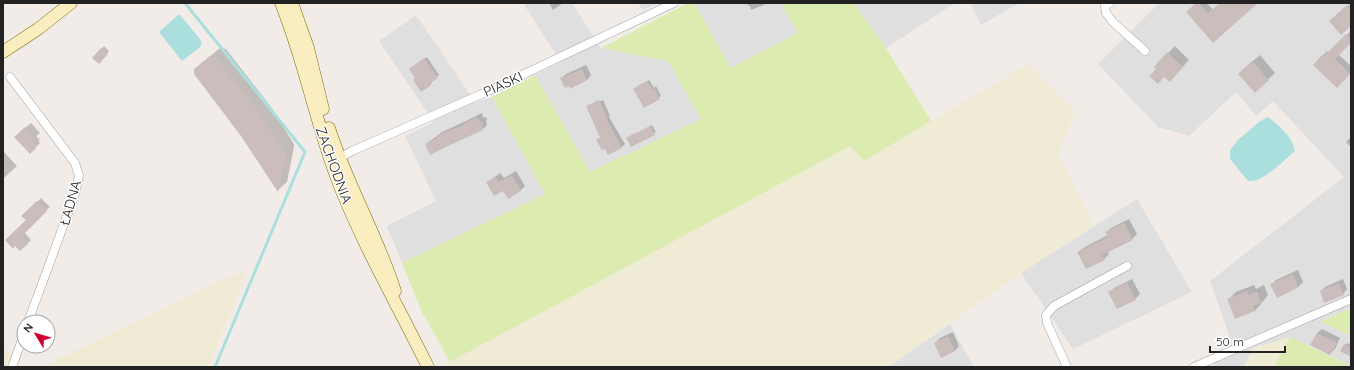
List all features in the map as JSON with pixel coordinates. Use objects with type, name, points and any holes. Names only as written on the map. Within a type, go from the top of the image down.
[{"type":"main road","points":[[3,52],[38,29],[71,3]]},
{"type":"main road","name":"ZACHODNIA","points":[[281,3],[336,160],[387,264],[405,320],[428,367]]},
{"type":"main road","name":"ZACHODNIA","points":[[292,3],[308,48],[321,105],[336,160]]},
{"type":"street","name":"PIASKI","points":[[336,160],[362,147],[484,94],[674,3]]},
{"type":"street","points":[[1110,3],[1105,6],[1106,13],[1113,22],[1145,51]]},
{"type":"street","name":"ŁADNA","points":[[10,77],[74,163],[78,176],[76,194],[31,314]]},
{"type":"street","points":[[1067,367],[1047,323],[1046,315],[1054,306],[1127,266]]},
{"type":"street","points":[[1194,367],[1351,299]]},
{"type":"street","points":[[12,367],[17,354]]},
{"type":"shaded area","points":[[523,3],[572,3],[601,48],[668,61],[702,119],[590,173],[535,75],[561,62]]},
{"type":"shaded area","points":[[638,3],[659,3],[643,10]]},
{"type":"shaded area","points":[[694,3],[781,3],[799,33],[731,68]]},
{"type":"shaded area","points":[[853,3],[955,3],[886,48]]},
{"type":"shaded area","points":[[970,3],[1019,3],[981,25]]},
{"type":"shaded area","points":[[1159,3],[1351,3],[1351,308],[1321,321],[1351,336],[1351,366],[1290,337],[1253,348],[1244,367],[1211,367],[1232,343],[1210,281],[1344,177],[1273,101],[1256,116],[1236,92],[1189,136],[1158,127],[1098,64]]},
{"type":"shaded area","points":[[416,15],[475,102],[492,97],[545,194],[402,263],[387,226],[436,201],[405,136],[434,122],[379,41]]},
{"type":"shaded area","points":[[1028,64],[1075,112],[1058,155],[1095,225],[1021,273],[888,367],[441,367],[850,146],[864,161]]},
{"type":"shaded area","points":[[1137,199],[1192,292],[1073,349],[1021,273]]},
{"type":"shaded area","points":[[247,271],[208,367],[43,367],[233,275]]},
{"type":"shaded area","points":[[950,324],[974,367],[888,367]]},
{"type":"shaded area","points":[[1290,337],[1274,367],[1244,367],[1253,348]]},
{"type":"shaded area","points":[[3,347],[15,359],[12,367],[3,367]]},
{"type":"green space","points":[[688,3],[694,3],[731,68],[798,33],[781,3],[853,3],[886,48],[931,121],[864,161],[850,146],[450,362],[422,312],[402,263],[545,194],[492,97],[535,75],[590,172],[701,119],[668,61],[601,48]]},
{"type":"green space","points":[[1351,308],[1351,336],[1321,321]]},
{"type":"green space","points":[[1290,337],[1351,366],[1351,367],[1274,367]]},
{"type":"water","points":[[178,15],[180,15],[200,39],[202,44],[182,61],[159,32]]},
{"type":"water","points":[[1268,117],[1288,136],[1294,146],[1295,151],[1267,175],[1254,181],[1248,181],[1230,159],[1230,150],[1238,140],[1259,122]]},
{"type":"building","points":[[1196,3],[1199,3],[1208,13],[1220,3],[1258,3],[1213,43],[1186,12]]},
{"type":"building","points":[[1347,5],[1351,9],[1351,26],[1341,35],[1329,21]]},
{"type":"building","points":[[1346,34],[1351,39],[1351,43],[1335,59],[1350,74],[1337,88],[1313,65]]},
{"type":"building","points":[[101,48],[108,54],[99,64],[92,58]]},
{"type":"building","points":[[1167,52],[1183,67],[1170,82],[1164,77],[1158,84],[1149,76],[1156,69],[1154,67]]},
{"type":"building","points":[[210,56],[217,58],[262,116],[285,153],[286,157],[278,192],[241,136],[194,74],[194,69]]},
{"type":"building","points":[[424,58],[438,78],[421,92],[413,80],[415,78],[409,69]]},
{"type":"building","points":[[1252,61],[1269,80],[1255,93],[1238,74]]},
{"type":"building","points":[[582,69],[587,80],[570,89],[569,86],[565,88],[560,78]]},
{"type":"building","points":[[647,81],[652,89],[654,88],[660,99],[644,108],[633,89]]},
{"type":"building","points":[[599,100],[607,120],[622,148],[608,155],[605,149],[602,150],[596,140],[600,138],[586,106]]},
{"type":"building","points":[[477,117],[479,121],[483,122],[483,130],[430,155],[425,144],[437,138],[436,136],[463,125]]},
{"type":"building","points":[[650,126],[655,135],[631,147],[626,138]]},
{"type":"building","points":[[25,127],[36,138],[33,141],[36,148],[30,154],[14,137]]},
{"type":"building","points":[[512,175],[521,191],[508,199],[503,191],[494,196],[486,182],[496,177],[499,182]]},
{"type":"building","points":[[37,201],[47,211],[22,236],[28,244],[20,251],[15,246],[13,249],[5,240],[26,220],[21,216]]},
{"type":"building","points":[[1124,223],[1133,240],[1102,255],[1105,260],[1086,269],[1077,252],[1108,237],[1105,232]]},
{"type":"building","points":[[1293,274],[1299,287],[1277,298],[1270,284]]},
{"type":"building","points":[[1127,282],[1136,300],[1117,309],[1108,292]]},
{"type":"building","points":[[1339,283],[1344,295],[1324,303],[1320,291]]},
{"type":"building","points":[[1247,291],[1249,295],[1257,291],[1261,303],[1253,306],[1255,311],[1235,319],[1227,299]]},
{"type":"building","points":[[1317,333],[1337,343],[1330,355],[1310,345]]},
{"type":"building","points":[[948,336],[955,351],[941,358],[934,343]]},
{"type":"building","points":[[1344,344],[1351,348],[1351,357],[1340,351]]},
{"type":"waterway","points":[[185,3],[305,152],[215,367]]}]
